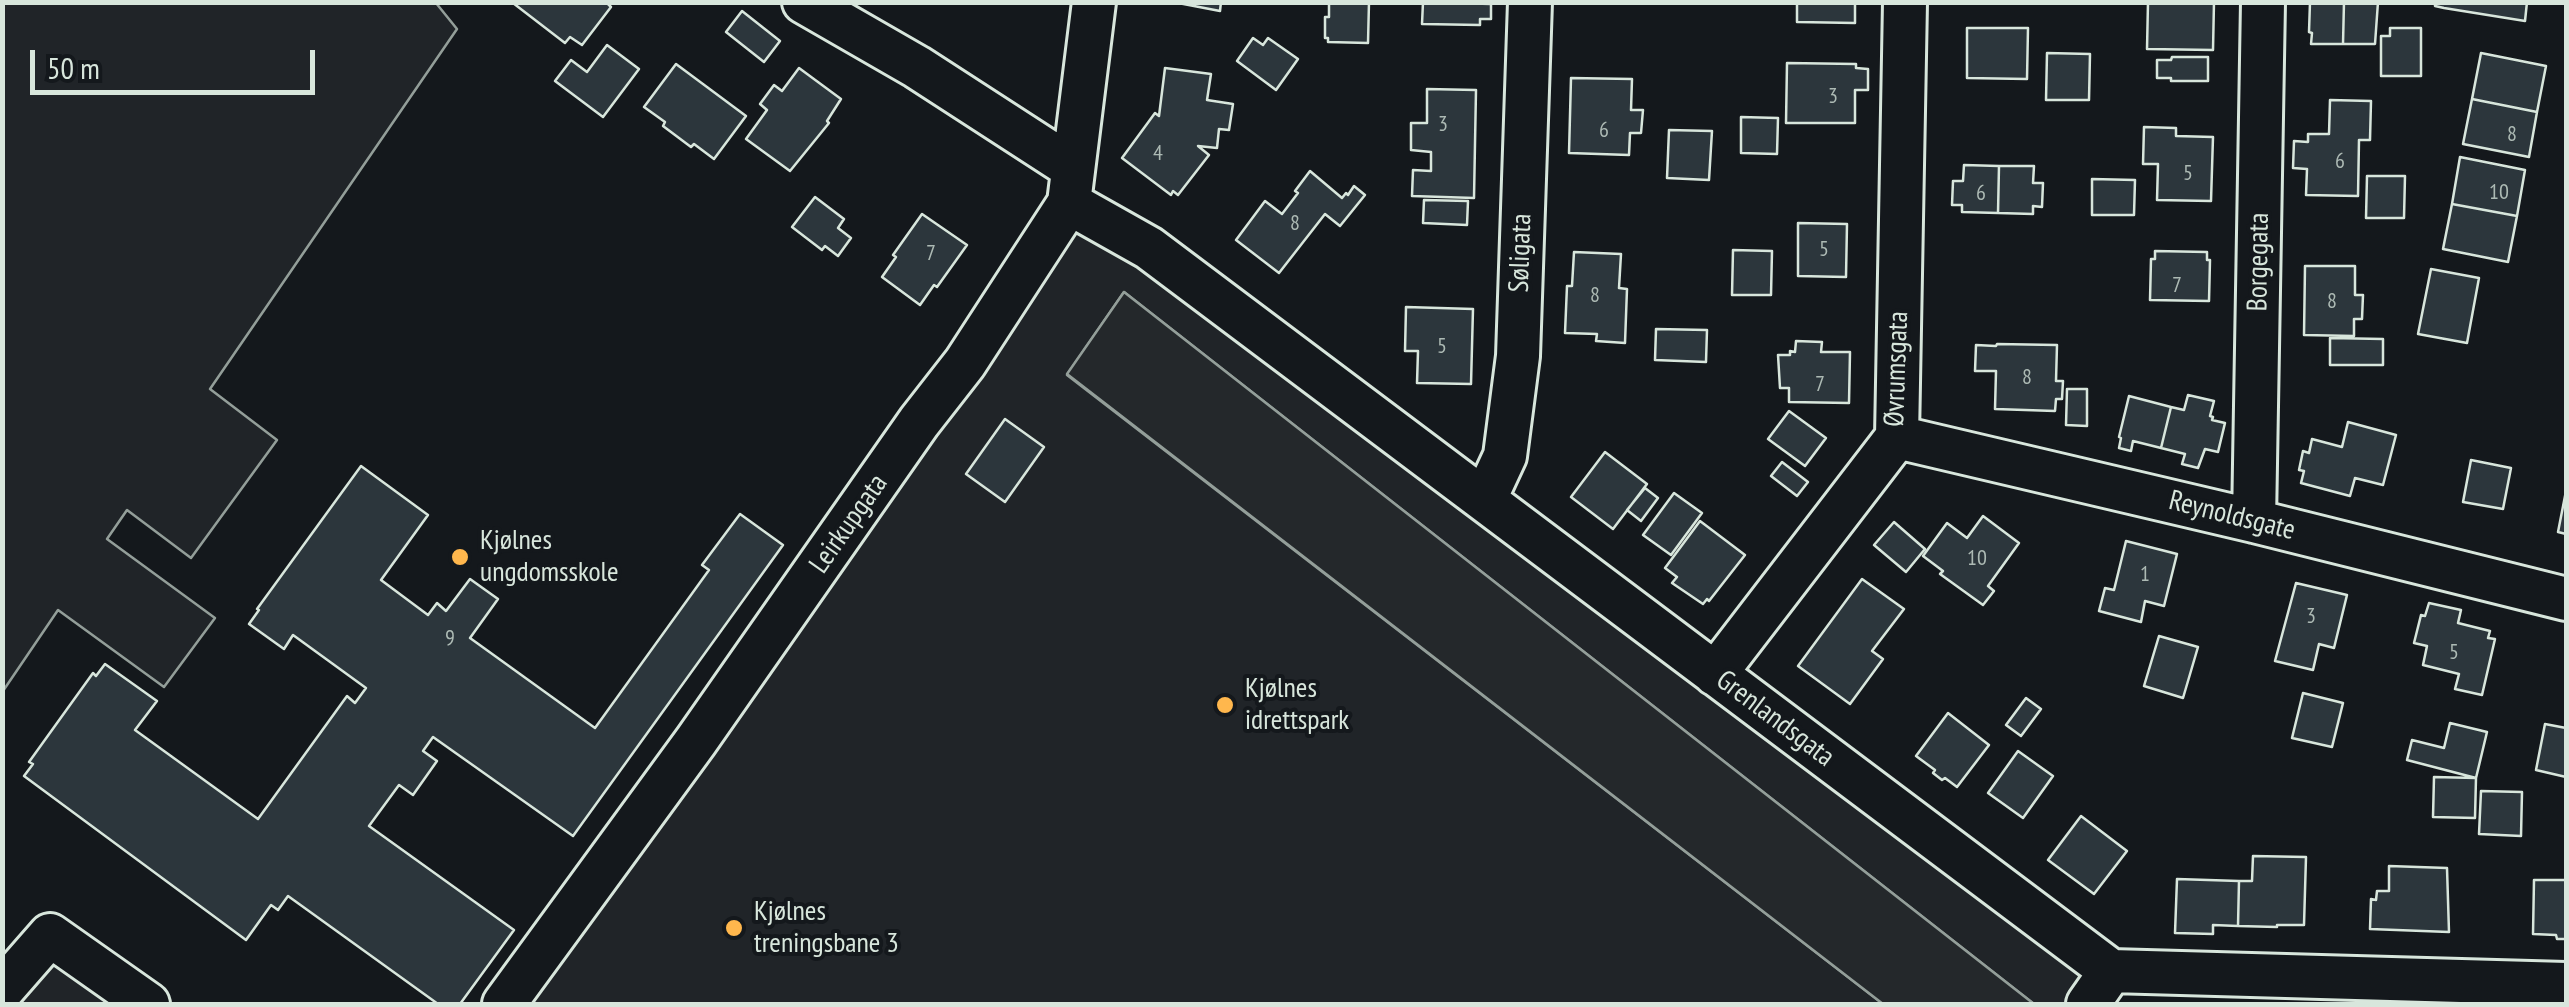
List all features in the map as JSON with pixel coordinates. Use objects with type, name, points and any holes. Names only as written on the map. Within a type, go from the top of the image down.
[{"type":"street","name":"Grenlandsgata","points":[[804,2],[917,67],[1149,248],[1485,499],[1715,674],[2100,988],[2566,984]]},
{"type":"street","name":"Leirkupgata","points":[[504,1004],[965,363],[1071,185],[1094,2]]},
{"type":"street","name":"Søligata","points":[[1485,499],[1505,456],[1518,356],[1530,2]]},
{"type":"street","name":"Øvrumsgata","points":[[1715,674],[1897,436],[1905,2]]},
{"type":"street","name":"Borgegata","points":[[2254,521],[2263,2]]},
{"type":"street","name":"Reynoldsgate","points":[[1897,436],[2566,599]]},
{"type":"street","points":[[2,990],[50,935],[148,1004]]},
{"type":"shaded area","points":[[2,3],[436,3],[457,29],[210,389],[277,440],[191,558],[127,510],[107,539],[215,618],[164,687],[58,610],[3,691]]},
{"type":"shaded area","points":[[1069,203],[2111,971],[2088,1004],[2034,1004],[1124,292],[1067,375],[1883,1004],[504,1004]]},
{"type":"shaded area","points":[[1124,292],[2034,1004],[1883,1004],[1067,374]]},
{"type":"shaded area","points":[[50,935],[148,1004],[3,1004]]},
{"type":"building","points":[[606,2],[611,7],[582,45],[570,37],[565,43],[513,3]]},
{"type":"building","points":[[1173,2],[1221,2],[1220,11]]},
{"type":"building","points":[[1329,2],[1369,2],[1368,43],[1328,42],[1325,17],[1329,17]]},
{"type":"building","points":[[1423,2],[1491,4],[1491,19],[1480,19],[1480,25],[1422,24]]},
{"type":"building","points":[[1797,2],[1855,2],[1855,23],[1797,22]]},
{"type":"building","points":[[2148,2],[2214,2],[2213,50],[2147,49]]},
{"type":"building","points":[[2310,2],[2344,2],[2343,44],[2311,44]]},
{"type":"building","points":[[2344,2],[2378,2],[2375,44],[2343,44]]},
{"type":"building","points":[[2435,2],[2527,2],[2525,21],[2444,8],[2435,6]]},
{"type":"building","points":[[742,11],[780,41],[764,62],[726,32]]},
{"type":"building","points":[[1967,28],[2028,28],[2027,79],[1967,78]]},
{"type":"building","points":[[2390,28],[2421,28],[2421,76],[2381,76],[2381,36],[2390,36]]},
{"type":"building","points":[[1253,38],[1263,45],[1268,38],[1298,59],[1276,90],[1237,61]]},
{"type":"building","points":[[607,45],[639,69],[603,117],[555,81],[571,60],[587,72]]},
{"type":"building","points":[[2047,53],[2090,54],[2089,100],[2046,100]]},
{"type":"building","points":[[2481,53],[2546,66],[2537,112],[2472,99]]},
{"type":"building","points":[[2208,57],[2208,81],[2157,78],[2157,60]]},
{"type":"building","points":[[1787,63],[1856,64],[1856,68],[1868,69],[1868,90],[1855,90],[1855,123],[1786,123]]},
{"type":"building","points":[[676,64],[746,116],[714,159],[694,144],[691,147],[644,107]]},
{"type":"building","points":[[799,68],[841,99],[829,123],[790,171],[746,139],[767,110],[760,104],[774,85],[782,91]]},
{"type":"building","points":[[1165,68],[1211,74],[1207,100],[1233,104],[1229,130],[1219,129],[1217,148],[1198,146],[1209,155],[1178,195],[1173,191],[1171,195],[1122,158],[1155,113],[1159,116]]},
{"type":"building","points":[[1571,78],[1632,79],[1631,110],[1643,110],[1641,133],[1630,133],[1629,155],[1569,153]]},
{"type":"building","points":[[1427,89],[1476,90],[1474,198],[1412,196],[1413,170],[1431,171],[1431,152],[1411,150],[1411,123],[1427,123]]},
{"type":"building","points":[[2472,99],[2537,112],[2529,157],[2463,144]]},
{"type":"building","points":[[2330,100],[2371,101],[2370,140],[2359,140],[2358,196],[2306,195],[2307,169],[2293,168],[2294,141],[2308,142],[2308,134],[2329,134]]},
{"type":"building","points":[[1741,117],[1778,118],[1777,154],[1741,153]]},
{"type":"building","points":[[2144,127],[2176,128],[2176,136],[2213,137],[2211,201],[2157,200],[2158,164],[2143,164]]},
{"type":"building","points":[[1669,130],[1712,131],[1709,180],[1667,178]]},
{"type":"building","points":[[2460,157],[2525,170],[2517,216],[2452,204]]},
{"type":"building","points":[[1964,165],[1999,166],[1998,213],[1962,212],[1962,205],[1952,205],[1953,181],[1963,181]]},
{"type":"building","points":[[1999,166],[2034,166],[2033,183],[2043,183],[2042,207],[2033,206],[2033,214],[1998,213]]},
{"type":"building","points":[[1310,171],[1342,198],[1354,186],[1365,195],[1340,226],[1325,214],[1279,273],[1236,240],[1265,201],[1282,214]]},
{"type":"building","points":[[2367,176],[2405,176],[2404,218],[2366,218]]},
{"type":"building","points":[[2092,179],[2135,180],[2134,215],[2092,215]]},
{"type":"building","points":[[815,197],[844,219],[838,228],[851,238],[838,256],[825,246],[822,250],[792,227]]},
{"type":"building","points":[[1424,200],[1468,201],[1467,225],[1423,223]]},
{"type":"building","points":[[2452,204],[2517,216],[2508,262],[2443,249]]},
{"type":"building","points":[[922,214],[967,245],[920,305],[882,277]]},
{"type":"building","points":[[1798,223],[1847,224],[1846,277],[1798,276]]},
{"type":"building","points":[[1733,250],[1772,251],[1771,295],[1732,295]]},
{"type":"building","points":[[2155,251],[2207,252],[2209,301],[2150,300],[2151,259],[2155,259]]},
{"type":"building","points":[[1574,252],[1621,254],[1619,288],[1627,289],[1625,343],[1596,341],[1597,334],[1565,333],[1567,286],[1572,286]]},
{"type":"building","points":[[2305,266],[2355,266],[2355,295],[2363,295],[2362,319],[2354,319],[2354,336],[2304,335]]},
{"type":"building","points":[[2431,269],[2479,278],[2467,343],[2418,334]]},
{"type":"building","points":[[1406,307],[1473,309],[1471,384],[1417,383],[1418,351],[1405,351]]},
{"type":"building","points":[[1656,329],[1707,330],[1706,362],[1655,360]]},
{"type":"building","points":[[2330,338],[2383,339],[2383,365],[2330,365]]},
{"type":"building","points":[[1796,341],[1822,342],[1821,352],[1850,352],[1849,403],[1789,402],[1789,388],[1780,388],[1778,355],[1795,352]]},
{"type":"building","points":[[1976,345],[2057,345],[2056,381],[2063,381],[2062,399],[2056,399],[2055,411],[1995,409],[1996,371],[1975,371]]},
{"type":"building","points":[[2067,389],[2087,389],[2087,426],[2066,425]]},
{"type":"building","points":[[2188,395],[2214,401],[2212,420],[2225,423],[2218,452],[2205,449],[2198,468],[2182,464],[2185,454],[2161,448],[2171,407],[2184,410]]},
{"type":"building","points":[[2129,396],[2171,407],[2161,448],[2133,441],[2131,451],[2119,448]]},
{"type":"building","points":[[1789,411],[1826,438],[1805,466],[1768,439]]},
{"type":"building","points":[[1005,419],[1044,447],[1005,502],[966,474]]},
{"type":"building","points":[[2348,422],[2396,435],[2383,485],[2355,478],[2350,496],[2301,483],[2303,451],[2309,453],[2312,439],[2342,447]]},
{"type":"building","points":[[1605,452],[1647,484],[1613,529],[1571,497]]},
{"type":"building","points":[[2471,460],[2511,468],[2503,509],[2463,502]]},
{"type":"building","points":[[1782,462],[1808,482],[1797,496],[1771,476]]},
{"type":"building","points":[[361,466],[428,515],[381,580],[428,615],[437,603],[446,611],[470,579],[498,599],[470,638],[595,728],[709,570],[702,565],[740,514],[783,545],[573,836],[433,737],[423,751],[437,761],[413,795],[399,785],[369,826],[514,930],[460,1004],[438,1004],[288,896],[278,910],[271,905],[246,940],[24,776],[33,764],[29,762],[93,673],[96,676],[105,664],[157,701],[135,730],[258,819],[347,696],[355,703],[366,688],[293,635],[284,649],[249,624]]},
{"type":"building","points":[[1645,488],[1658,498],[1641,521],[1627,510]]},
{"type":"building","points":[[2566,491],[2566,534],[2558,532]]},
{"type":"building","points":[[1674,493],[1702,513],[1671,555],[1643,535]]},
{"type":"building","points":[[1983,516],[2019,543],[1988,586],[1994,591],[1983,605],[1940,574],[1943,571],[1923,556],[1947,523],[1967,538]]},
{"type":"building","points":[[1700,521],[1745,555],[1703,604],[1672,583],[1677,577],[1665,568]]},
{"type":"building","points":[[1894,522],[1925,549],[1906,572],[1874,545]]},
{"type":"building","points":[[2126,541],[2177,554],[2164,606],[2145,601],[2141,622],[2099,611],[2105,588],[2114,590]]},
{"type":"building","points":[[1862,579],[1904,609],[1872,651],[1883,659],[1850,704],[1798,666]]},
{"type":"building","points":[[2296,583],[2347,595],[2334,648],[2319,644],[2313,670],[2275,661]]},
{"type":"building","points":[[2429,603],[2461,610],[2458,623],[2490,631],[2488,638],[2495,639],[2482,695],[2455,689],[2459,674],[2423,665],[2427,646],[2414,643],[2421,615],[2425,616]]},
{"type":"building","points":[[2159,636],[2198,647],[2183,698],[2144,686]]},
{"type":"building","points":[[2303,693],[2343,703],[2332,747],[2292,738]]},
{"type":"building","points":[[2026,698],[2041,709],[2021,736],[2006,725]]},
{"type":"building","points":[[1948,713],[1989,745],[1957,787],[1945,778],[1942,780],[1916,756]]},
{"type":"building","points":[[2450,723],[2487,732],[2476,778],[2407,760],[2412,740],[2444,748]]},
{"type":"building","points":[[2545,724],[2566,728],[2566,777],[2536,770]]},
{"type":"building","points":[[2018,751],[2053,776],[2023,818],[1988,793]]},
{"type":"building","points":[[2434,777],[2476,778],[2475,818],[2433,817]]},
{"type":"building","points":[[2481,791],[2522,792],[2521,836],[2479,834]]},
{"type":"building","points":[[2081,816],[2127,851],[2094,894],[2048,860]]},
{"type":"building","points":[[2253,856],[2306,857],[2304,925],[2238,926],[2239,881],[2252,881]]},
{"type":"building","points":[[2389,866],[2447,868],[2449,932],[2370,929],[2371,899],[2376,900],[2377,891],[2389,891]]},
{"type":"building","points":[[2177,879],[2239,881],[2238,926],[2213,925],[2213,934],[2175,933]]},
{"type":"building","points":[[2534,880],[2566,880],[2566,939],[2533,934]]},
{"type":"place","name":"Kjølnes ungdomsskole","points":[[460,557]]},
{"type":"place","name":"Kjølnes idrettspark","points":[[1225,705]]},
{"type":"place","name":"Kjølnes treningsbane 3","points":[[734,928]]}]
